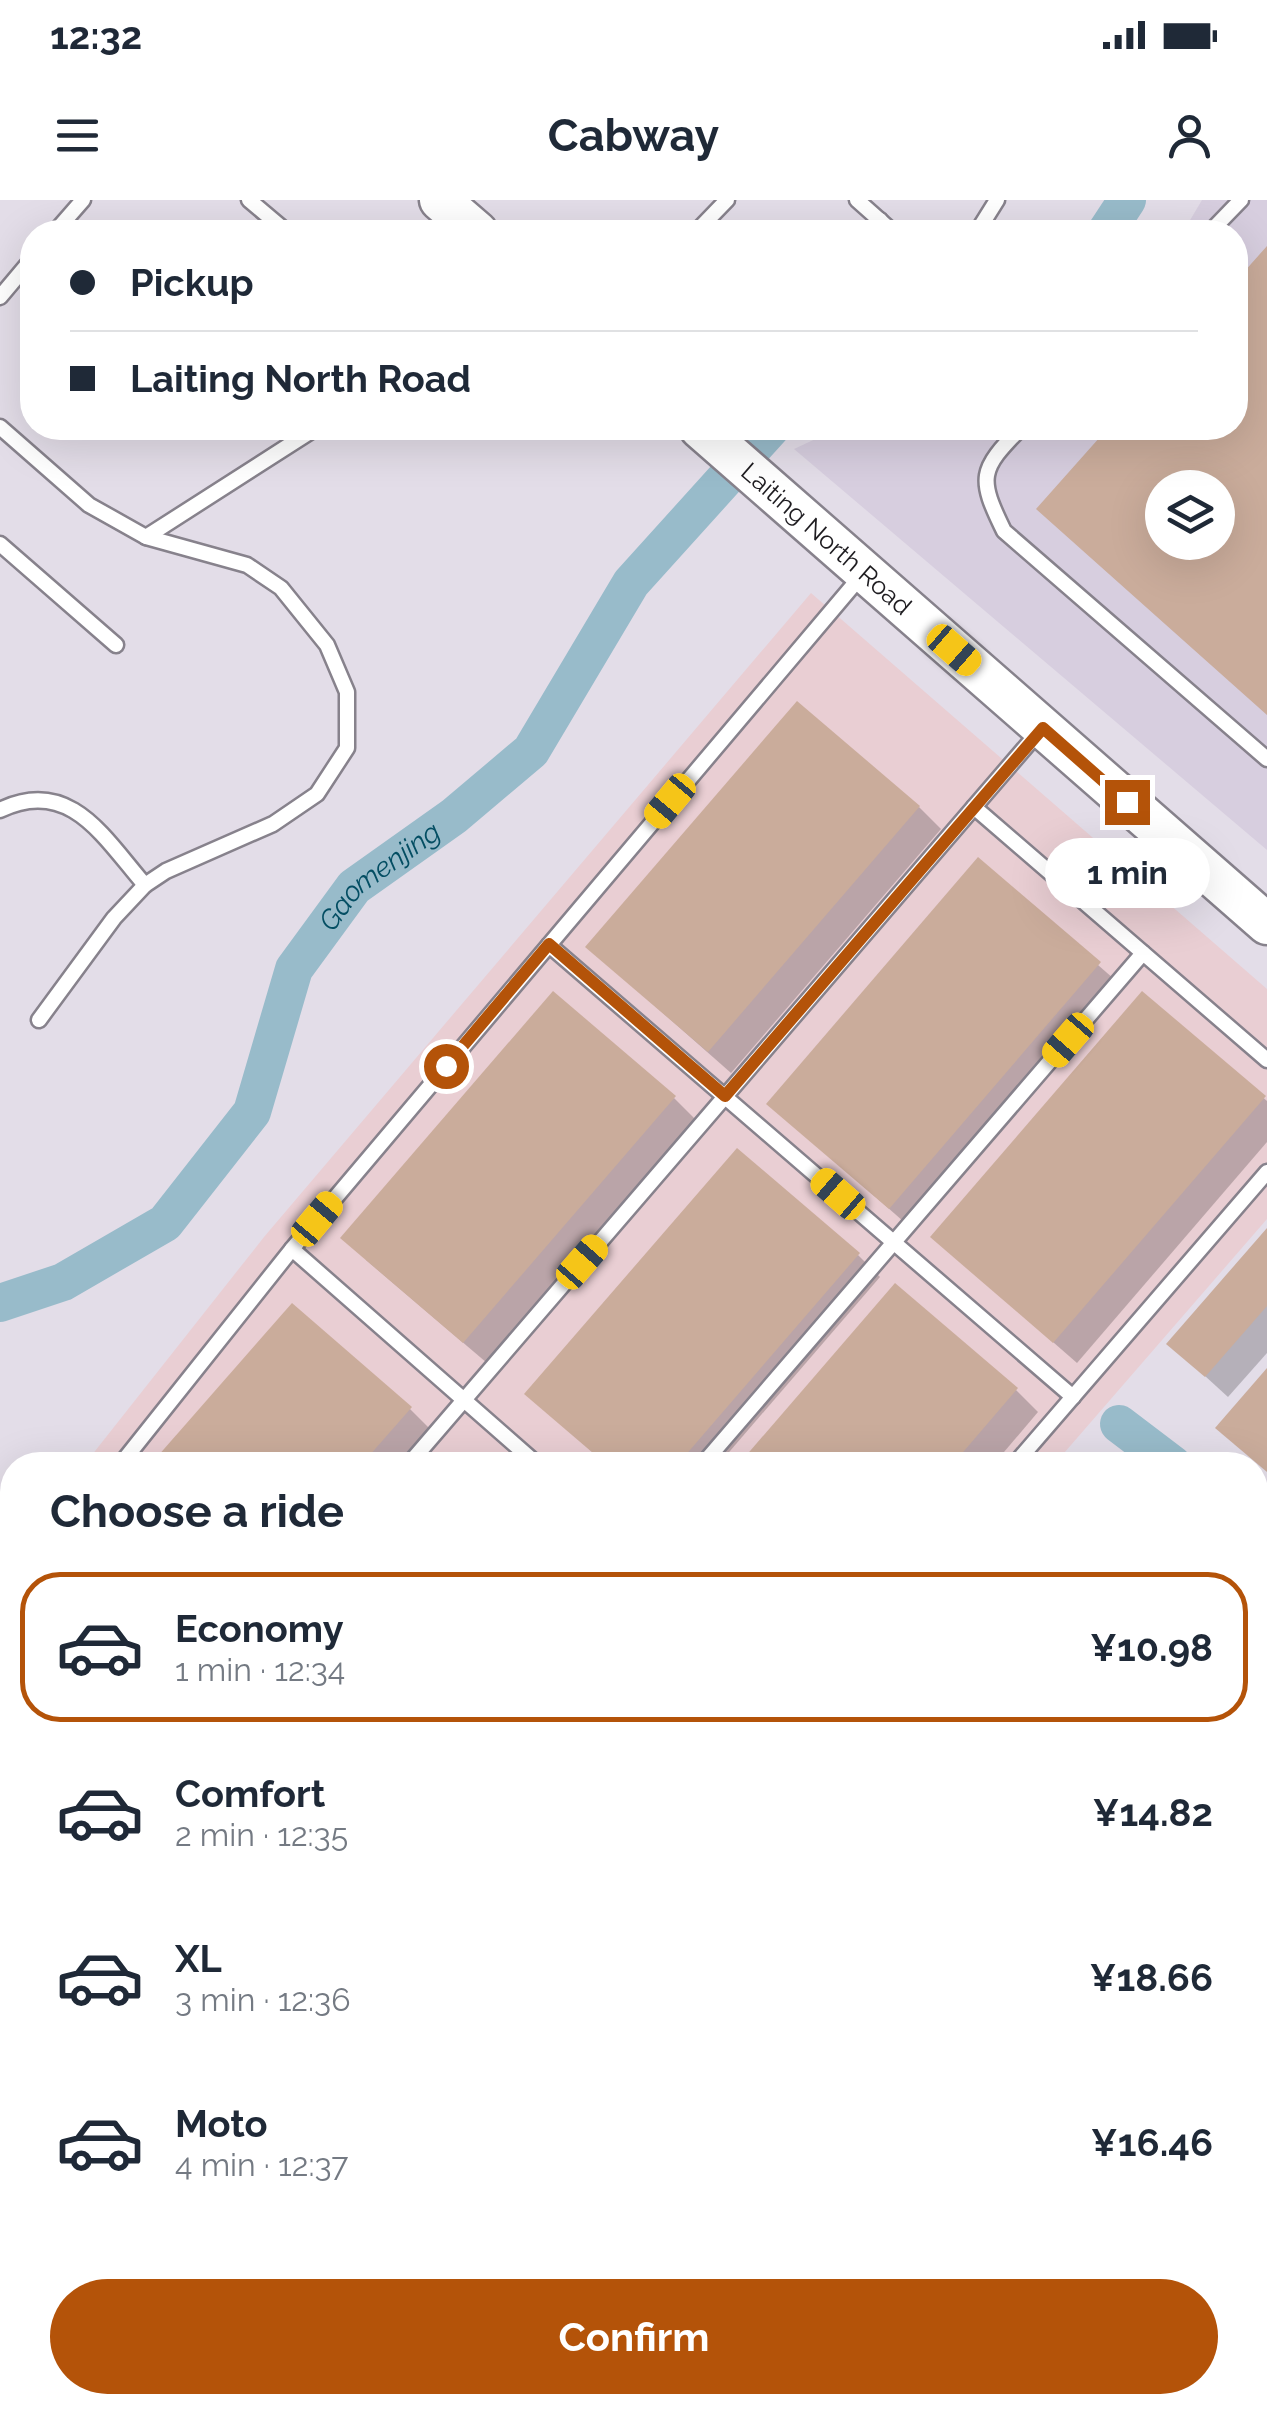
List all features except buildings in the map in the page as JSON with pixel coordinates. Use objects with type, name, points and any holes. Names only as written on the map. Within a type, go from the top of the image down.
[{"type":"street","points":[[440,200],[464,220]]},
{"type":"street","name":"Laiting North Road","points":[[714,440],[1267,924]]},
{"type":"lane","points":[[66,220],[83,200]]},
{"type":"lane","points":[[248,200],[272,220]]},
{"type":"lane","points":[[708,220],[727,200]]},
{"type":"lane","points":[[857,200],[880,220]]},
{"type":"lane","points":[[1222,220],[1241,200]]},
{"type":"lane","points":[[0,297],[20,273]]},
{"type":"lane","points":[[0,427],[89,505],[146,537],[247,565],[281,588],[327,644],[347,692],[347,748],[317,794],[273,824],[166,870],[146,885],[114,918],[39,1020]]},
{"type":"lane","points":[[146,537],[297,440]]},
{"type":"lane","points":[[1009,440],[991,458],[985,492],[1004,531],[1267,759]]},
{"type":"lane","points":[[0,544],[116,645]]},
{"type":"lane","points":[[130,1452],[292,1249],[865,572]]},
{"type":"lane","points":[[419,1452],[1043,728]]},
{"type":"lane","points":[[0,810],[19,801],[51,798],[84,815],[146,885]]},
{"type":"lane","points":[[974,807],[1267,1060]]},
{"type":"lane","points":[[549,944],[1073,1396]]},
{"type":"lane","points":[[713,1452],[1143,954]]},
{"type":"lane","points":[[1025,1452],[1267,1172]]},
{"type":"lane","points":[[292,1249],[523,1452]]},
{"type":"shaded area","points":[[1202,200],[1267,200],[1267,850],[794,449],[813,440],[1248,440],[1248,220],[1190,220]]},
{"type":"shaded area","points":[[811,593],[1267,989],[1267,1219],[1065,1452],[94,1452],[264,1237]]},
{"type":"waterway","name":"Gaomenjing","points":[[1114,220],[1127,200]]},
{"type":"waterway","name":"Gaomenjing","points":[[0,1303],[63,1282],[165,1223],[252,1112],[294,969],[354,887],[454,816],[531,751],[631,583],[760,440]]},
{"type":"waterway","points":[[1119,1424],[1156,1452]]},
{"type":"route","points":[[446,1066],[549,944],[725,1096],[1043,728],[1127,802]]}]
